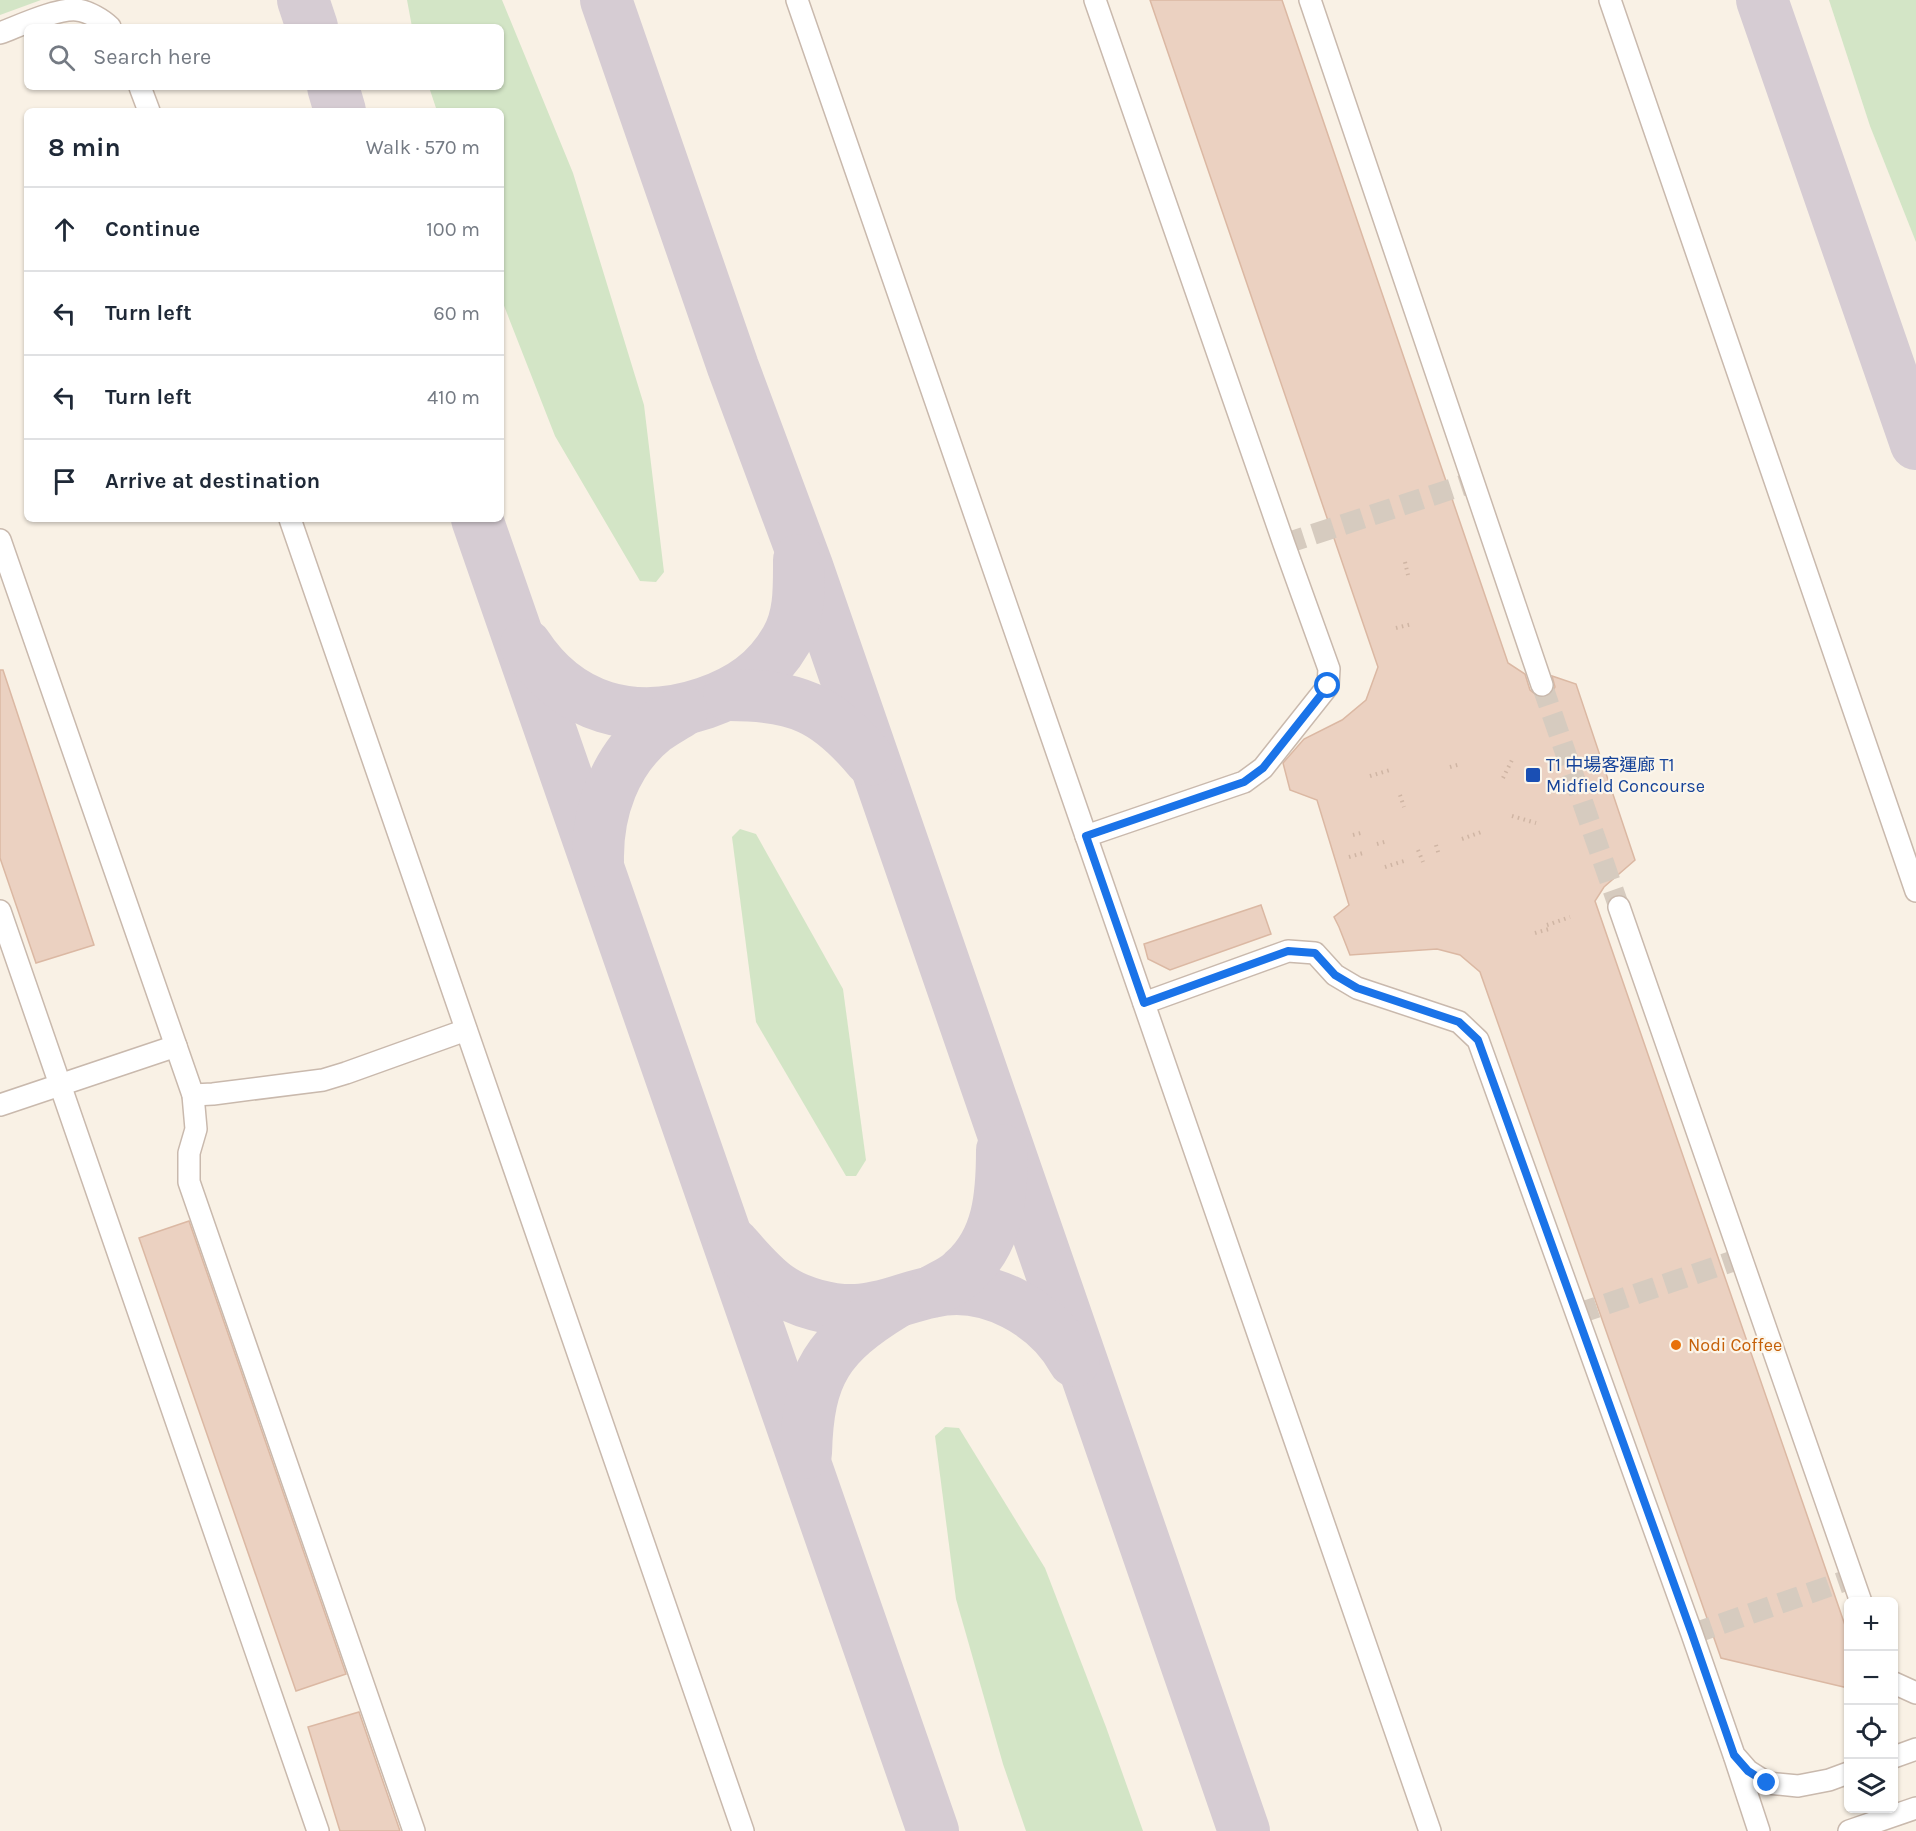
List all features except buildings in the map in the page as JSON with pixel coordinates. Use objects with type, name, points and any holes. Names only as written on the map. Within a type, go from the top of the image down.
[{"type":"lane","points":[[797,0],[1430,1831]]},
{"type":"lane","points":[[1086,836],[1244,782],[1263,768],[1328,686],[1329,669],[1095,0]]},
{"type":"lane","points":[[1310,0],[1542,685]]},
{"type":"lane","points":[[1610,0],[1916,891]]},
{"type":"lane","points":[[26,24],[51,15],[78,10],[107,24]]},
{"type":"lane","points":[[0,33],[24,25]]},
{"type":"lane","points":[[141,90],[148,108]]},
{"type":"lane","points":[[291,522],[743,1831]]},
{"type":"lane","points":[[0,540],[193,1095],[196,1129],[189,1153],[189,1182],[414,1831]]},
{"type":"lane","points":[[1619,907],[1860,1597]]},
{"type":"lane","points":[[0,911],[318,1831]]},
{"type":"lane","points":[[1144,1003],[1288,951],[1315,953],[1335,975],[1357,988],[1459,1022],[1478,1040],[1692,1634],[1759,1831]]},
{"type":"lane","points":[[193,1095],[323,1080],[466,1030]]},
{"type":"lane","points":[[0,1105],[176,1046]]},
{"type":"lane","points":[[1898,1685],[1916,1693]]},
{"type":"lane","points":[[1898,1755],[1916,1749]]},
{"type":"lane","points":[[1734,1755],[1748,1771],[1767,1783],[1798,1786],[1844,1774]]},
{"type":"lane","points":[[1849,1831],[1916,1808]]},
{"type":"path","points":[[1405,562],[1408,575]]},
{"type":"path","points":[[1396,628],[1412,624]]},
{"type":"path","points":[[1503,777],[1512,760]]},
{"type":"path","points":[[1450,767],[1461,764]]},
{"type":"path","points":[[1370,776],[1390,770]]},
{"type":"path","points":[[1400,795],[1404,807]]},
{"type":"path","points":[[1512,816],[1536,823]]},
{"type":"path","points":[[1462,839],[1484,831]]},
{"type":"path","points":[[1353,836],[1362,833]]},
{"type":"path","points":[[1377,844],[1388,841]]},
{"type":"path","points":[[1436,845],[1439,855]]},
{"type":"path","points":[[1418,850],[1423,862]]},
{"type":"path","points":[[1349,857],[1363,853]]},
{"type":"path","points":[[1385,867],[1407,860]]},
{"type":"path","points":[[1535,933],[1570,917]]},
{"type":"green space","points":[[0,0],[41,0],[0,15]]},
{"type":"green space","points":[[407,0],[502,0],[573,173],[644,405],[664,572],[656,582],[640,581],[555,436],[504,306],[504,108],[436,108],[430,90],[504,90],[504,24],[411,24]]},
{"type":"green space","points":[[1829,0],[1916,0],[1916,242],[1870,126]]},
{"type":"green space","points":[[740,829],[756,834],[843,989],[866,1160],[856,1176],[846,1176],[756,1022],[732,837]]},
{"type":"green space","points":[[945,1427],[959,1428],[1045,1568],[1143,1831],[1026,1831],[1003,1764],[956,1599],[935,1436]]},
{"type":"taxiway","points":[[303,0],[311,24]]},
{"type":"taxiway","points":[[606,0],[733,367],[807,566],[1244,1831]]},
{"type":"taxiway","points":[[1762,0],[1916,444]]},
{"type":"taxiway","points":[[334,90],[339,108]]},
{"type":"taxiway","points":[[478,522],[933,1831]]},
{"type":"taxiway","points":[[526,645],[543,667],[562,684],[582,698],[605,707],[628,712],[653,713],[679,710],[705,703],[730,693],[752,679],[770,662],[786,640],[796,612],[799,560]]},
{"type":"taxiway","points":[[729,695],[773,698],[808,708],[839,728],[870,760]]},
{"type":"taxiway","points":[[598,861],[605,805],[619,771],[640,742],[657,726],[682,711]]},
{"type":"taxiway","points":[[933,1291],[961,1274],[976,1259],[985,1245],[999,1199],[1002,1150]]},
{"type":"taxiway","points":[[733,1243],[760,1273],[778,1288],[806,1302],[826,1307],[847,1310],[866,1309],[922,1294],[953,1289],[994,1295],[1014,1304],[1048,1328],[1063,1344],[1074,1361]]},
{"type":"taxiway","points":[[806,1453],[811,1402],[817,1381],[826,1363],[853,1332],[895,1303]]},
{"type":"tunnel","points":[[1284,544],[1473,482]]},
{"type":"tunnel","points":[[1542,685],[1619,907]]},
{"type":"tunnel","points":[[1577,1314],[1742,1258]]},
{"type":"tunnel","points":[[1692,1634],[1853,1578]]},
{"type":"place","name":"T1 中場客運廊 T1 Midfield Concourse","points":[[1533,775]]},
{"type":"place","name":"Nodi Coffee","points":[[1676,1345]]},
{"type":"route","points":[[1328,686],[1263,768],[1244,782],[1086,836],[1144,1003],[1288,951],[1315,953],[1335,975],[1357,988],[1459,1022],[1478,1040],[1734,1755],[1748,1771],[1767,1783]]}]
